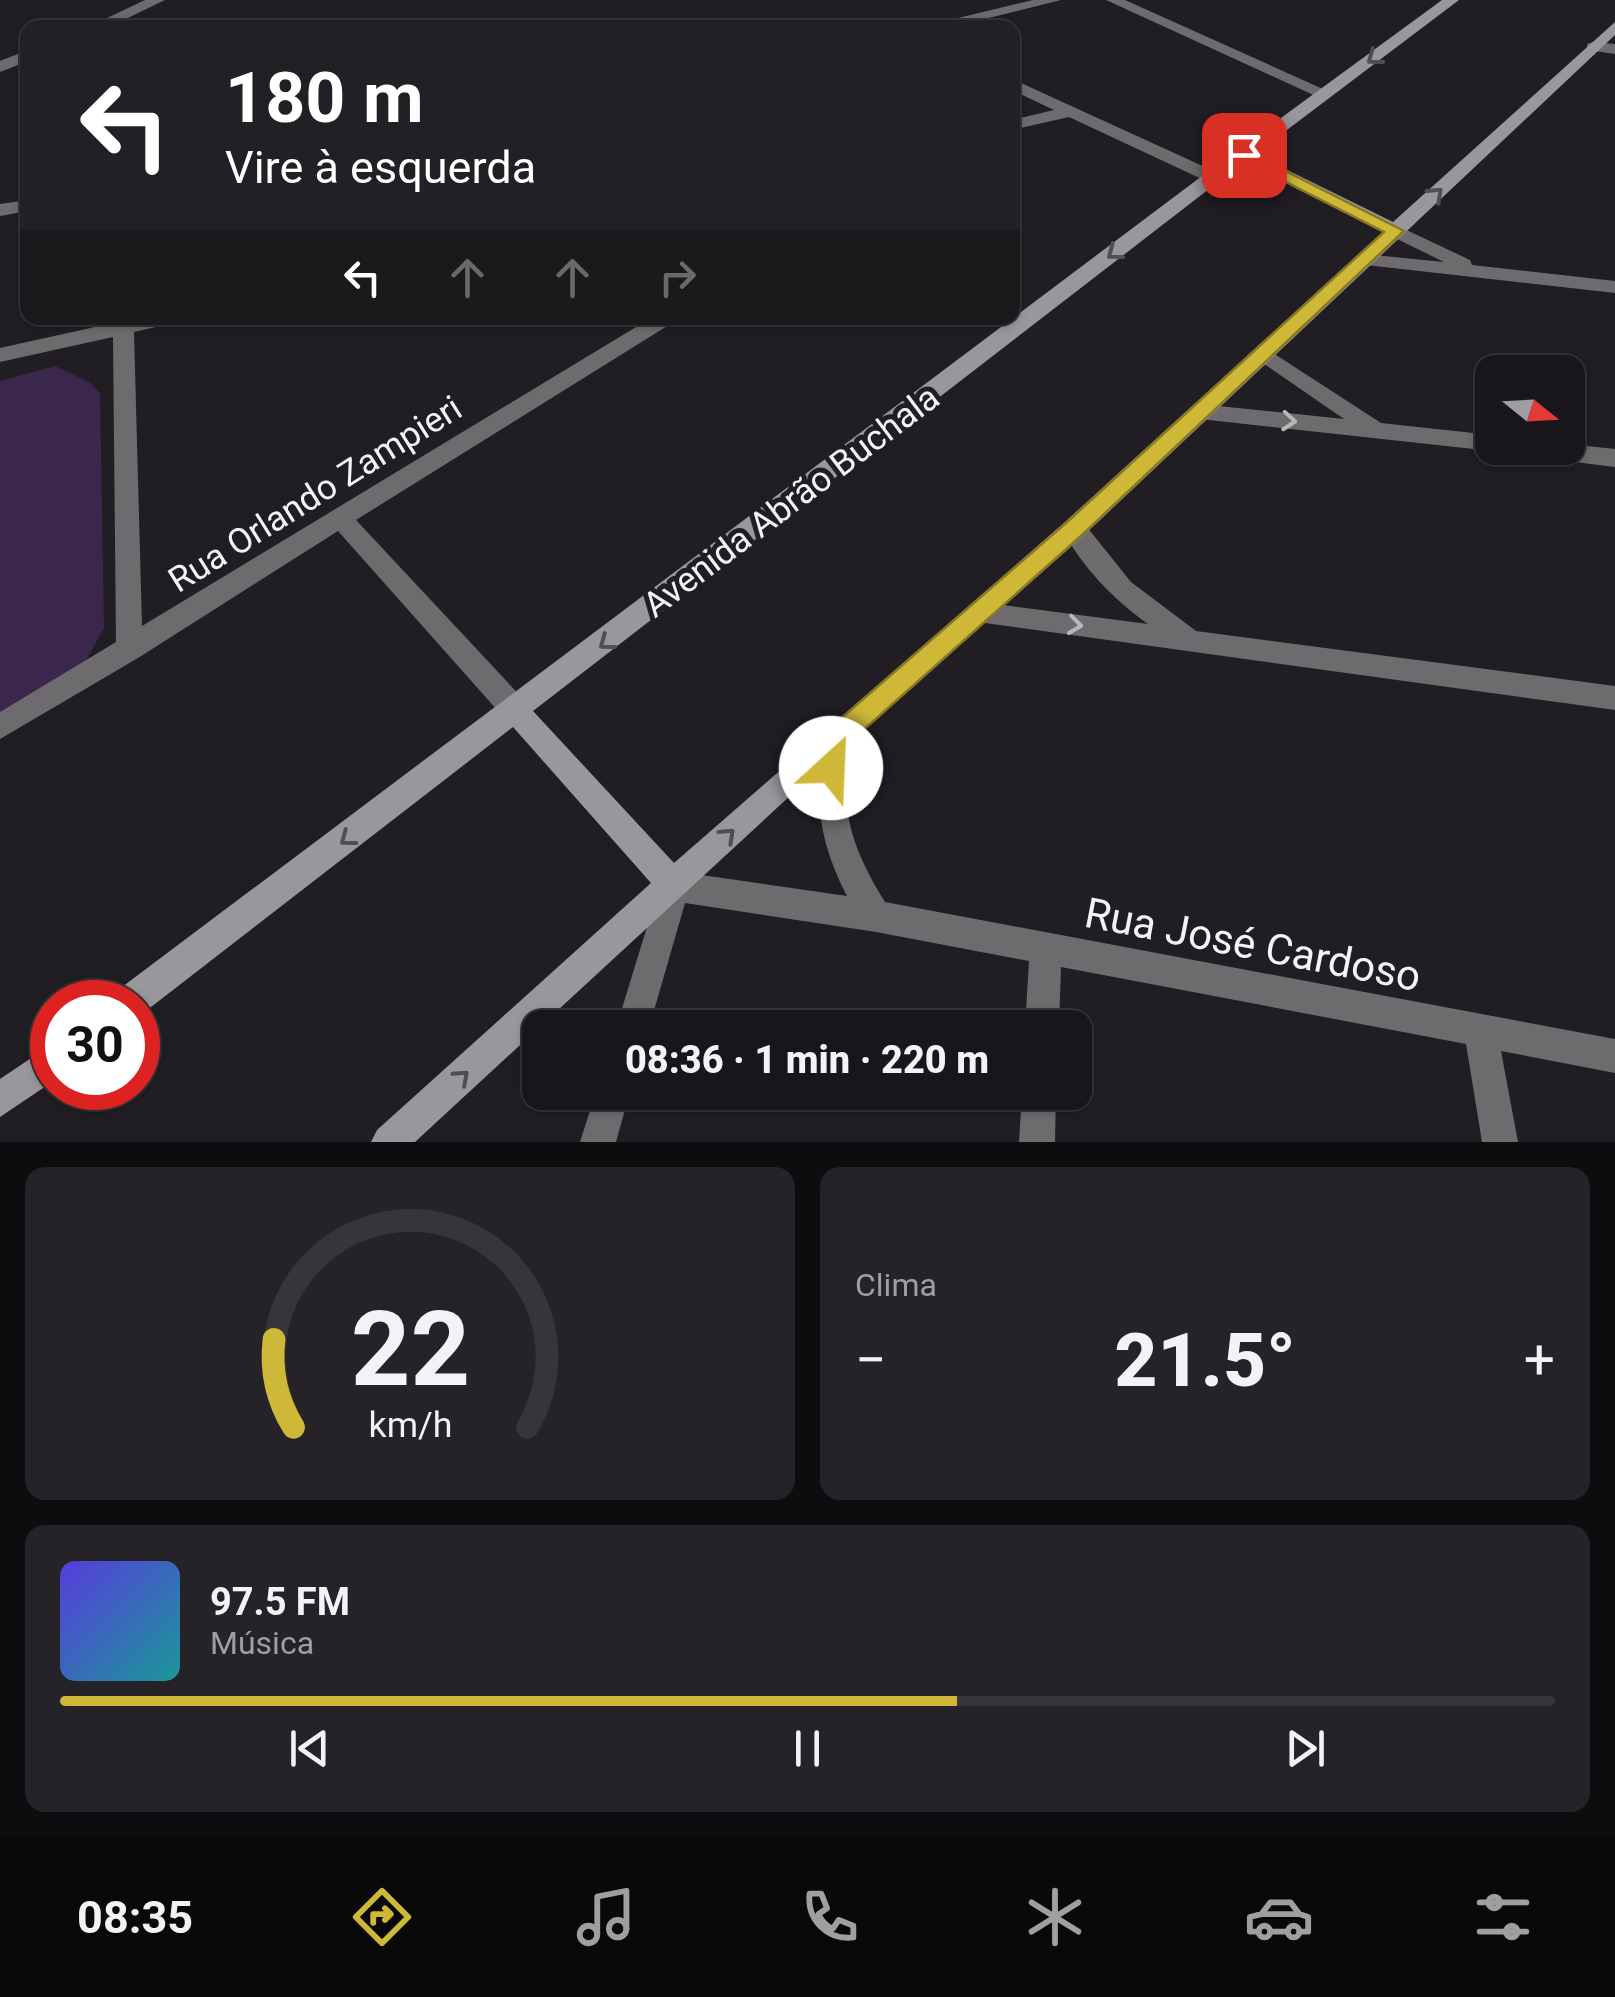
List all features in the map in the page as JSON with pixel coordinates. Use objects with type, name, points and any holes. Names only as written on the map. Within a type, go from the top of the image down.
[{"type":"street","points":[[110,0],[110,20],[158,0]]},
{"type":"street","points":[[961,20],[1054,0]]},
{"type":"street","points":[[1113,0],[1326,94]]},
{"type":"street","name":"Avenida Abrão Buchala","points":[[1020,325],[1452,0]]},
{"type":"street","points":[[389,1142],[1074,529],[1396,231],[1604,48],[1615,27]]},
{"type":"street","points":[[1020,88],[1212,177]]},
{"type":"street","points":[[1020,123],[1071,112]]},
{"type":"street","points":[[1244,155],[1481,273]]},
{"type":"street","points":[[1364,260],[1615,287]]},
{"type":"street","points":[[0,356],[112,325]]},
{"type":"street","points":[[123,325],[128,650]]},
{"type":"street","name":"Rua Orlando Zampieri","points":[[0,727],[654,325]]},
{"type":"street","name":"Avenida Abrão Buchala","points":[[159,980],[1019,325]]},
{"type":"street","points":[[1264,354],[1304,386],[1380,430]]},
{"type":"street","points":[[1199,412],[1475,441]]},
{"type":"street","points":[[1585,455],[1615,458]]},
{"type":"street","points":[[341,519],[674,886]]},
{"type":"street","points":[[1074,529],[1093,560],[1120,590],[1154,617],[1194,640]]},
{"type":"street","points":[[979,613],[1615,698]]},
{"type":"street","points":[[840,735],[831,768],[829,805],[836,842],[852,878],[876,916]]},
{"type":"street","points":[[637,1010],[674,886]]},
{"type":"street","name":"Rua José Cardoso","points":[[674,886],[876,916],[1615,1056]]},
{"type":"street","points":[[1043,1010],[1046,948]]},
{"type":"street","points":[[1480,1030],[1500,1142]]},
{"type":"street","points":[[0,1100],[30,1077]]},
{"type":"street","points":[[598,1142],[608,1110]]},
{"type":"street","points":[[1037,1142],[1039,1110]]},
{"type":"shaded area","points":[[55,366],[91,383],[100,394],[104,628],[85,662],[0,719],[0,381]]},
{"type":"route","points":[[831,768],[840,735],[1074,529],[1396,231],[1244,155]]}]
